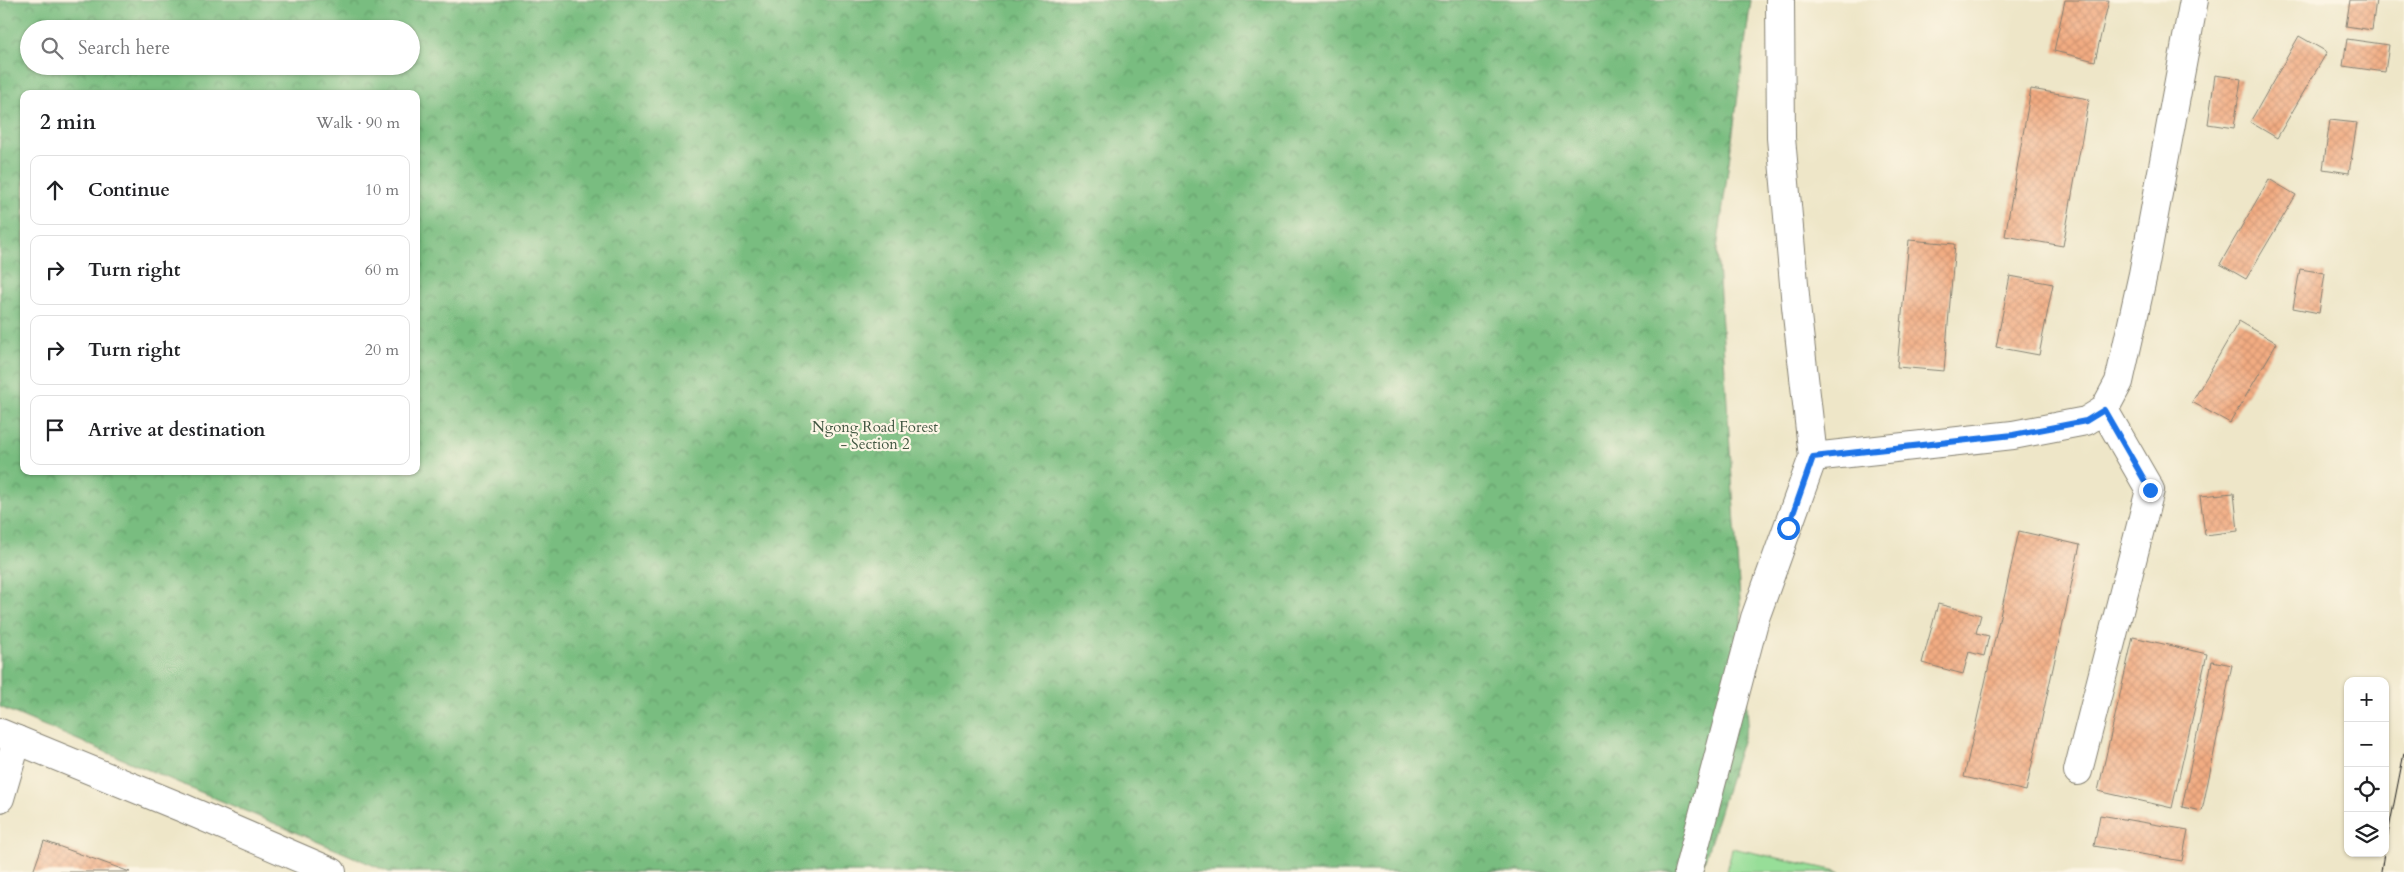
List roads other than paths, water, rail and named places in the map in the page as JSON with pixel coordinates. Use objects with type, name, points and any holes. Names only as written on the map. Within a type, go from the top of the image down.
[{"type":"street","points":[[1688,872],[1755,618],[1813,457],[1796,306],[1781,138],[1780,0]]},
{"type":"street","points":[[1813,457],[2013,435],[2086,421],[2104,410],[2119,382],[2131,330],[2194,0]]},
{"type":"street","points":[[2078,771],[2150,490],[2104,410]]},
{"type":"street","points":[[0,798],[9,737],[184,808],[332,872]]},
{"type":"tram line","points":[[2389,829],[2404,753]]},
{"type":"tram line","points":[[2381,872],[2383,857]]},
{"type":"park label","name":"Ngong Road Forest - Section 2","points":[[875,436]]}]
